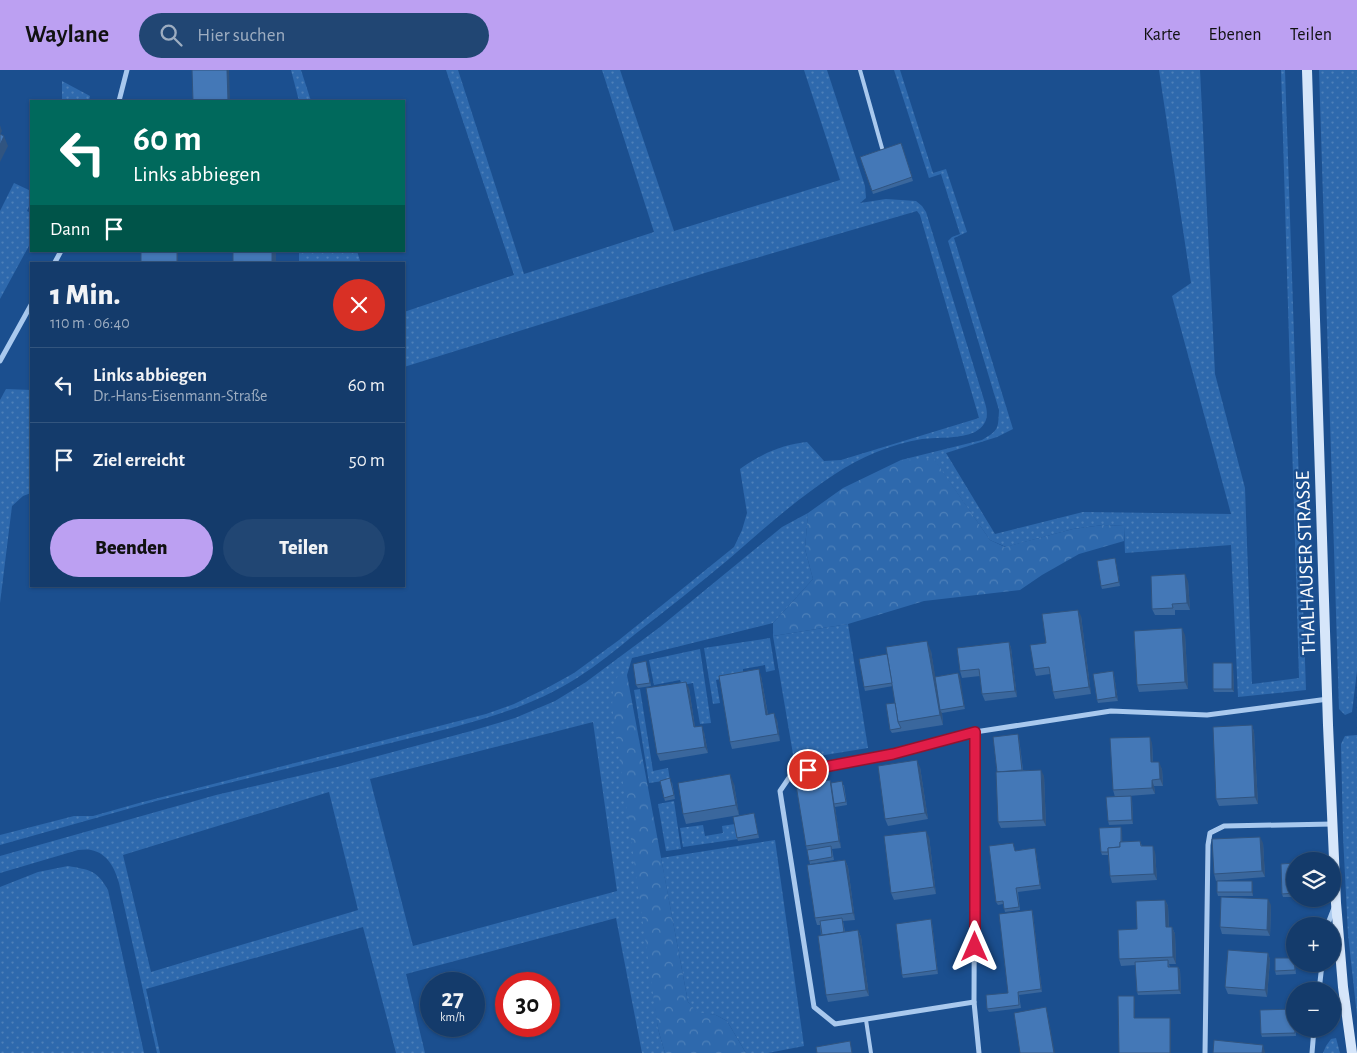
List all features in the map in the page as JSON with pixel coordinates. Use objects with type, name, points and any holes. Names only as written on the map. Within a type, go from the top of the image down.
[{"type":"main road","name":"THALHAUSER STRASSE","points":[[1307,70],[1334,852]]},
{"type":"main road","name":"THALHAUSER STRASSE","points":[[1336,907],[1343,987],[1352,1053]]},
{"type":"street","points":[[119,100],[127,70]]},
{"type":"street","points":[[0,361],[30,307]]},
{"type":"street","points":[[974,1002],[835,1024],[814,1007],[780,791],[793,772],[893,754],[975,732],[1111,711],[1208,715],[1328,700]]},
{"type":"street","points":[[975,732],[974,1002],[979,1053]]},
{"type":"street","points":[[1204,1053],[1208,845],[1210,833],[1224,826],[1333,824]]},
{"type":"street","points":[[1312,1053],[1313,1037]]},
{"type":"lane","points":[[860,70],[882,148]]},
{"type":"lane","points":[[866,1020],[871,1053]]},
{"type":"green space","points":[[291,70],[301,70],[311,100],[299,100]]},
{"type":"green space","points":[[446,70],[458,70],[524,274],[654,232],[602,70],[620,70],[674,231],[840,180],[804,70],[827,70],[865,186],[866,198],[860,203],[886,199],[916,201],[926,212],[985,403],[986,420],[975,432],[956,437],[910,441],[866,457],[845,468],[794,504],[706,578],[599,663],[562,687],[532,702],[451,728],[156,801],[0,845],[0,835],[74,816],[93,816],[486,714],[514,704],[574,673],[619,640],[734,547],[747,513],[740,469],[747,464],[780,448],[807,442],[824,461],[841,460],[979,418],[920,215],[917,211],[708,272],[405,367],[405,312],[514,275]]},
{"type":"green space","points":[[894,70],[900,70],[933,173],[946,169],[967,232],[954,238],[1013,429],[997,437],[946,453],[995,534],[1083,512],[1231,514],[1172,296],[1191,283],[1159,70],[1200,70],[1215,374],[1245,488],[1252,684],[1299,678],[1281,70],[1285,70],[1306,690],[1238,697],[1231,545],[1125,553],[1124,526],[1103,525],[1073,529],[1006,547],[990,540],[934,460],[901,460],[982,440],[995,431],[999,410],[948,241],[960,234],[941,174],[929,178]]},
{"type":"green space","points":[[1319,70],[1357,70],[1357,671],[1352,712],[1345,715],[1339,709]]},
{"type":"green space","points":[[62,81],[90,96],[89,100],[62,100]]},
{"type":"green space","points":[[14,183],[30,191],[30,204],[27,211],[30,212],[30,244],[0,299],[0,211]]},
{"type":"green space","points":[[299,252],[357,252],[360,262],[299,262]]},
{"type":"green space","points":[[6,389],[30,390],[30,493],[23,496],[12,506],[0,603],[0,400]]},
{"type":"green space","points":[[934,459],[990,540],[1005,547],[1073,529],[1103,525],[1124,526],[1124,541],[1079,554],[1020,590],[924,601],[848,624],[773,636],[773,623],[813,579],[805,549],[808,513],[843,488],[901,460]]},
{"type":"green space","points":[[808,513],[805,549],[813,579],[773,623],[632,658],[627,675],[618,675],[658,1029],[665,1053],[642,1053],[616,918],[406,974],[425,1053],[396,1053],[363,927],[146,989],[160,1053],[157,1053],[119,883],[110,862],[97,852],[78,850],[0,873],[0,856],[216,795],[337,767],[515,718],[555,701],[586,682],[660,627],[782,527]],"holes":[[[593,722],[617,891],[413,946],[370,779]],[[329,792],[358,910],[151,972],[123,855]]]},
{"type":"green space","points":[[848,624],[868,748],[794,760],[773,636]]},
{"type":"green space","points":[[770,638],[775,670],[766,672],[765,665],[743,669],[743,675],[716,680],[720,703],[713,704],[704,648]]},
{"type":"green space","points":[[700,649],[711,723],[700,724],[693,683],[682,685],[680,680],[654,685],[649,660]]},
{"type":"green space","points":[[618,675],[627,675],[688,1002],[697,1012],[716,1015],[727,1021],[746,1053],[665,1053],[658,1029],[612,706],[613,688]]},
{"type":"green space","points":[[640,689],[653,771],[668,768],[670,780],[649,783],[634,690]]},
{"type":"green space","points":[[1357,735],[1357,1016],[1348,934],[1341,744],[1345,736]]},
{"type":"green space","points":[[674,801],[681,849],[666,851],[658,804]]},
{"type":"green space","points":[[735,824],[738,839],[683,847],[680,828],[703,825],[705,836],[723,833],[722,826]]},
{"type":"green space","points":[[775,840],[804,1046],[768,1053],[746,1053],[727,1021],[716,1015],[697,1013],[688,1002],[661,858]]},
{"type":"green space","points":[[68,866],[92,872],[100,878],[108,890],[144,1053],[0,1053],[0,887],[38,872]]},
{"type":"green space","points":[[1336,1038],[1340,1053],[1323,1053],[1331,1039]]},
{"type":"building","points":[[192,70],[227,70],[228,100],[193,100]]},
{"type":"building","points":[[0,134],[4,136],[0,145]]},
{"type":"building","points":[[901,143],[912,177],[872,191],[860,157]]},
{"type":"building","points":[[141,252],[177,252],[177,262],[141,262]]},
{"type":"building","points":[[233,252],[272,252],[272,262],[233,262]]},
{"type":"building","points":[[1115,558],[1119,582],[1101,586],[1097,561]]},
{"type":"building","points":[[1185,574],[1187,603],[1172,604],[1173,608],[1152,609],[1151,576]]},
{"type":"building","points":[[1078,610],[1089,687],[1053,692],[1049,667],[1034,669],[1030,645],[1046,643],[1042,614]]},
{"type":"building","points":[[1182,628],[1185,682],[1137,685],[1134,631]]},
{"type":"building","points":[[927,641],[940,715],[898,722],[886,647]]},
{"type":"building","points":[[1009,642],[1015,691],[982,694],[979,669],[960,671],[957,648]]},
{"type":"building","points":[[887,654],[892,683],[864,687],[859,659]]},
{"type":"building","points":[[646,661],[650,683],[636,685],[633,664]]},
{"type":"building","points":[[1213,663],[1232,663],[1232,689],[1213,689]]},
{"type":"building","points":[[759,669],[766,715],[774,713],[778,734],[730,742],[719,676]]},
{"type":"building","points":[[1113,671],[1116,697],[1097,700],[1093,674]]},
{"type":"building","points":[[958,673],[964,706],[940,710],[935,677]]},
{"type":"building","points":[[686,682],[694,727],[702,726],[705,747],[657,754],[646,688]]},
{"type":"building","points":[[895,703],[898,722],[901,728],[890,730],[886,704]]},
{"type":"building","points":[[1252,725],[1255,797],[1216,799],[1213,727]]},
{"type":"building","points":[[1018,734],[1022,770],[997,772],[993,737]]},
{"type":"building","points":[[1150,737],[1151,762],[1159,762],[1160,779],[1152,780],[1152,788],[1113,790],[1110,738]]},
{"type":"building","points":[[917,760],[925,813],[885,819],[878,766]]},
{"type":"building","points":[[1041,770],[1043,820],[998,822],[996,772]]},
{"type":"building","points":[[819,772],[820,781],[800,784],[799,775]]},
{"type":"building","points":[[730,774],[736,805],[683,814],[678,783]]},
{"type":"building","points":[[670,778],[674,795],[664,798],[660,781]]},
{"type":"building","points":[[830,780],[839,841],[806,846],[796,785]]},
{"type":"building","points":[[842,781],[846,802],[834,804],[831,783]]},
{"type":"building","points":[[1131,796],[1132,820],[1108,821],[1106,797]]},
{"type":"building","points":[[754,813],[758,834],[737,838],[733,817]]},
{"type":"building","points":[[1121,827],[1120,847],[1108,848],[1108,852],[1101,852],[1099,828]]},
{"type":"building","points":[[926,831],[934,887],[891,893],[884,836]]},
{"type":"building","points":[[1260,837],[1262,871],[1214,874],[1212,839]]},
{"type":"building","points":[[1140,841],[1141,846],[1153,846],[1154,874],[1110,876],[1108,848],[1120,847],[1120,842]]},
{"type":"building","points":[[1013,843],[1015,851],[1035,848],[1040,885],[1016,888],[1019,907],[1004,909],[1003,901],[996,902],[989,846]]},
{"type":"building","points":[[831,846],[832,857],[809,861],[807,850]]},
{"type":"building","points":[[845,860],[853,913],[815,918],[807,865]]},
{"type":"building","points":[[1281,864],[1286,864],[1286,894],[1282,894]]},
{"type":"building","points":[[1217,881],[1252,881],[1252,892],[1217,892]]},
{"type":"building","points":[[1221,897],[1268,899],[1267,930],[1220,927]]},
{"type":"building","points":[[1165,900],[1166,927],[1172,927],[1173,957],[1119,959],[1118,930],[1137,929],[1136,901]]},
{"type":"building","points":[[1032,910],[1041,989],[1018,992],[1019,1005],[987,1009],[986,995],[1008,993],[999,914]]},
{"type":"building","points":[[842,918],[844,932],[822,935],[820,921]]},
{"type":"building","points":[[931,919],[937,970],[902,975],[896,924]]},
{"type":"building","points":[[858,930],[866,990],[826,995],[818,936]]},
{"type":"building","points":[[1228,950],[1268,953],[1265,990],[1225,987]]},
{"type":"building","points":[[1275,958],[1286,958],[1286,970],[1275,971]]},
{"type":"building","points":[[1168,960],[1168,967],[1178,967],[1179,990],[1137,992],[1135,962]]},
{"type":"building","points":[[1118,996],[1134,996],[1134,1018],[1170,1018],[1170,1053],[1119,1053]]},
{"type":"building","points":[[1046,1007],[1054,1053],[1020,1053],[1014,1013]]},
{"type":"building","points":[[1286,1009],[1286,1033],[1261,1034],[1260,1010]]},
{"type":"building","points":[[1214,1040],[1263,1045],[1262,1053],[1213,1053]]},
{"type":"building","points":[[850,1041],[852,1053],[817,1053],[816,1047]]},
{"type":"route","points":[[808,770],[893,754],[975,732],[975,947]]}]
